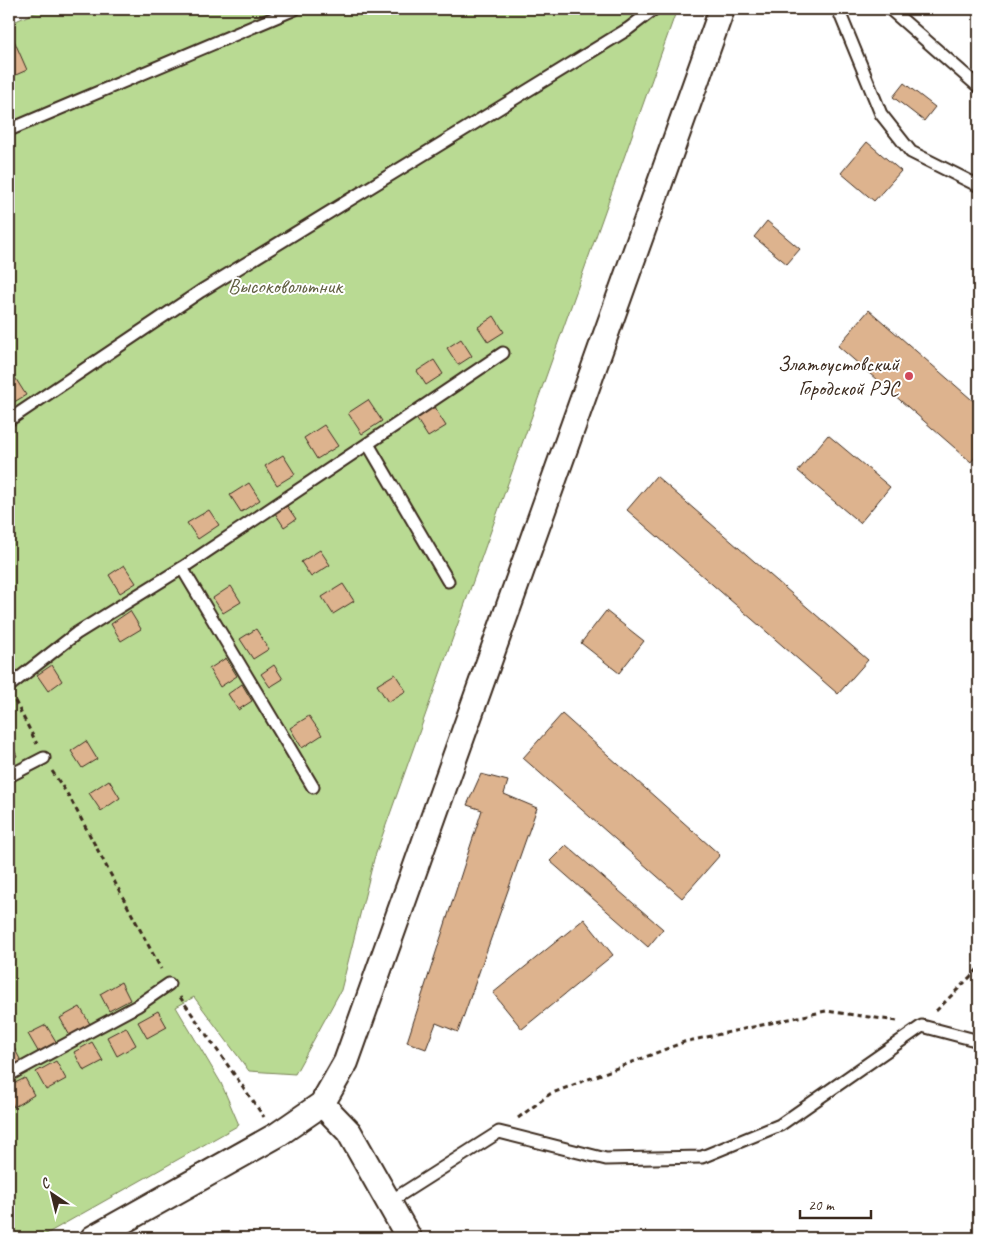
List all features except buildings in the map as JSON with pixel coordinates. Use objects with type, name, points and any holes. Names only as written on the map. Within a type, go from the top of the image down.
[{"type":"street","points":[[93,1238],[277,1135],[322,1104],[346,1062],[722,9]]},
{"type":"street","points":[[322,1104],[349,1132],[409,1238]]},
{"type":"lane","points":[[9,130],[295,9]]},
{"type":"lane","points":[[9,420],[200,291],[628,29],[654,9]]},
{"type":"lane","points":[[838,9],[881,114],[911,152],[979,186]]},
{"type":"lane","points":[[890,9],[979,87]]},
{"type":"lane","points":[[9,686],[77,633],[182,568],[503,353]]},
{"type":"lane","points":[[368,444],[448,581]]},
{"type":"lane","points":[[182,568],[313,787]]},
{"type":"lane","points":[[9,776],[44,758]]},
{"type":"lane","points":[[9,1075],[137,1006],[170,984]]},
{"type":"lane","points":[[389,1202],[499,1132],[606,1159],[702,1156],[780,1125],[922,1026],[979,1041]]},
{"type":"path","points":[[13,698],[44,758],[70,798],[170,984],[277,1135]]},
{"type":"path","points":[[499,1132],[550,1094],[684,1042],[826,1011],[922,1026],[979,968]]},
{"type":"green space","name":"Высоковольтник","points":[[43,9],[677,9],[374,859],[341,990],[295,1074],[249,1071],[194,997],[176,1007],[221,1083],[239,1125],[39,1238],[9,1238],[9,24]]},
{"type":"place","name":"Златоустовский Городской РЭС","points":[[909,376]]}]
